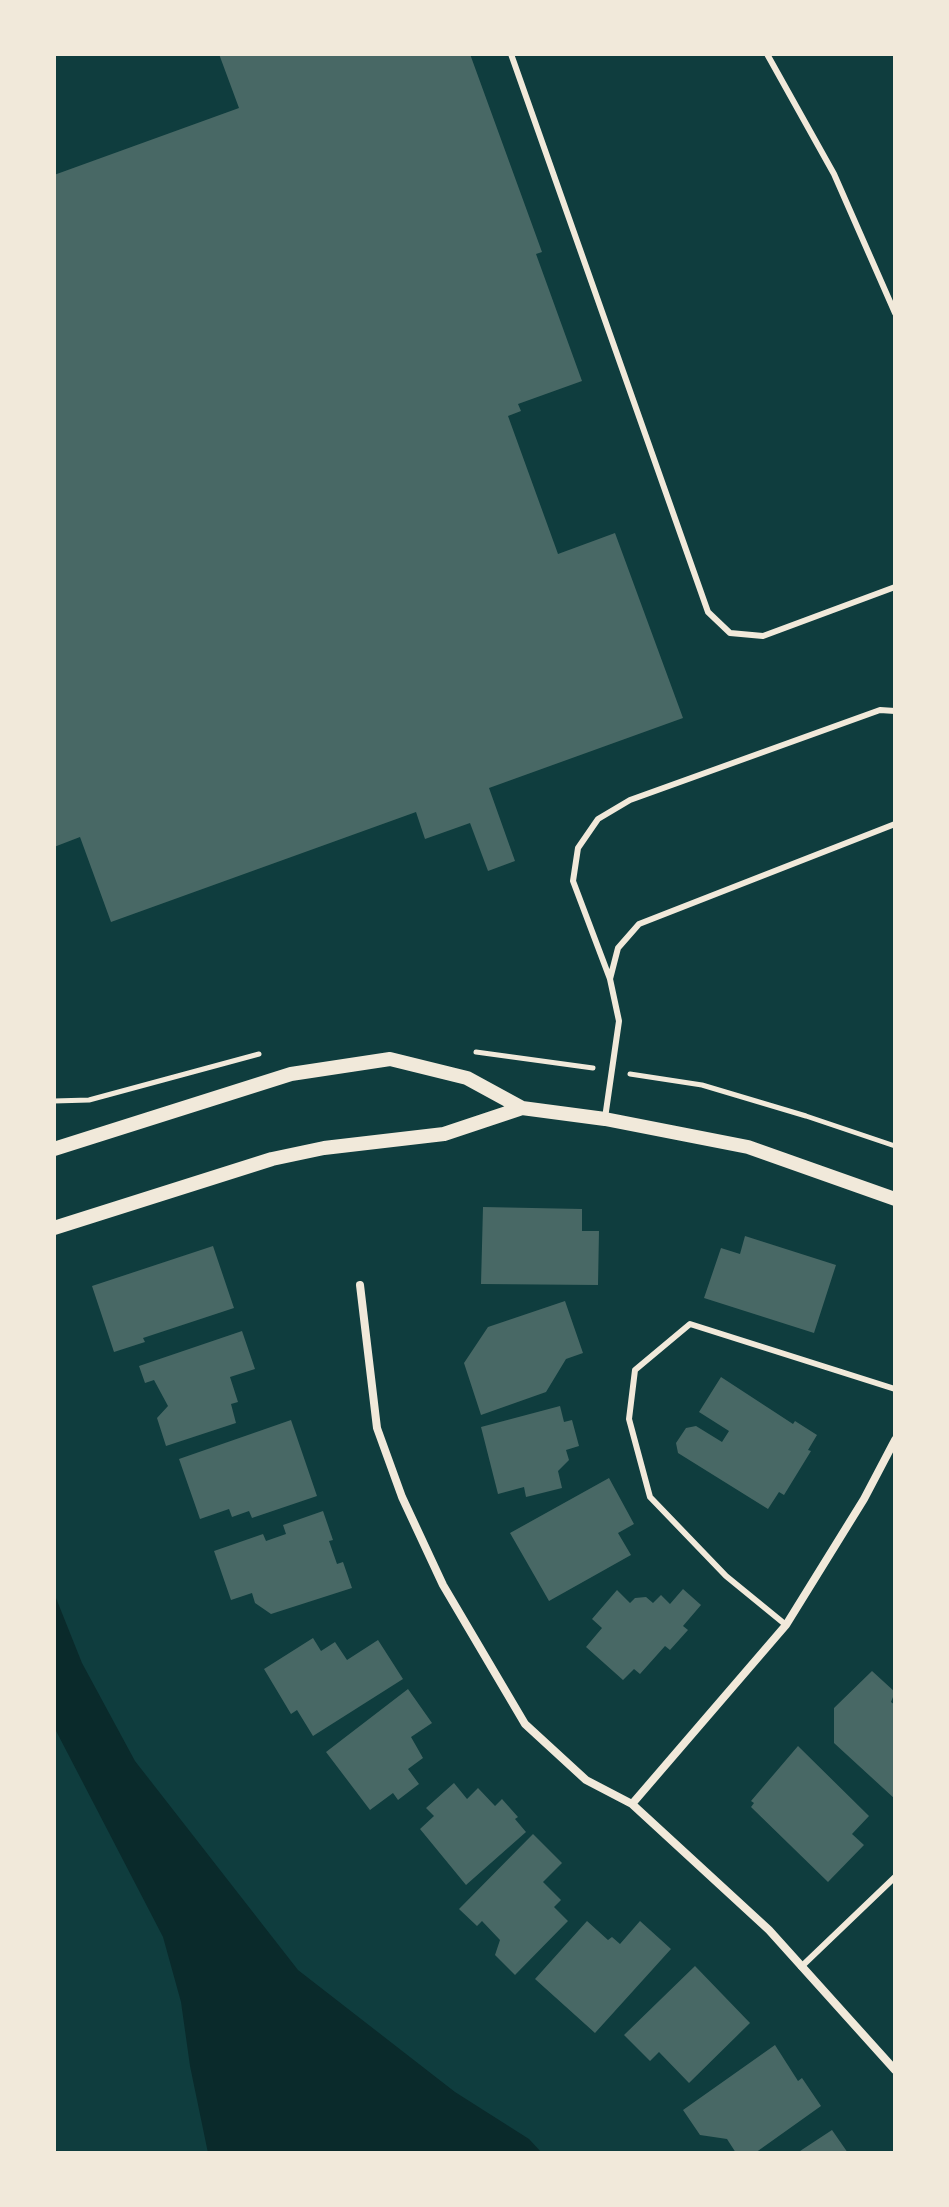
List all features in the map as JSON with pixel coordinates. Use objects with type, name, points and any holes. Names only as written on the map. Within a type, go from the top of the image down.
[{"type":"street","points":[[54,1149],[291,1074],[390,1059],[467,1078],[522,1108],[605,1119],[748,1147],[895,1199]]},
{"type":"street","points":[[54,1228],[272,1159],[324,1148],[444,1134],[522,1108]]},
{"type":"street","points":[[360,1285],[377,1428],[402,1497],[443,1585],[525,1724],[586,1780],[632,1804],[769,1930],[895,2070]]},
{"type":"street","points":[[632,1804],[786,1625],[864,1499],[895,1440]]},
{"type":"lane","points":[[511,54],[708,612],[730,633],[763,636],[895,587]]},
{"type":"lane","points":[[767,54],[834,174],[895,313]]},
{"type":"lane","points":[[605,1119],[619,1021],[610,979],[573,881],[578,848],[598,819],[630,800],[880,710],[895,711]]},
{"type":"lane","points":[[610,979],[618,948],[639,924],[895,824]]},
{"type":"lane","points":[[786,1625],[726,1576],[650,1497],[629,1419],[635,1370],[690,1324],[895,1389]]},
{"type":"lane","points":[[801,1967],[895,1877]]},
{"type":"water","points":[[54,1593],[82,1663],[135,1761],[298,1970],[455,2092],[529,2139],[542,2153],[208,2153],[190,2066],[181,2002],[163,1937],[54,1727]]},
{"type":"building","points":[[219,54],[470,54],[542,252],[536,254],[582,381],[518,404],[521,411],[508,416],[558,554],[615,533],[683,718],[489,788],[515,861],[488,871],[470,823],[425,839],[416,812],[111,922],[80,837],[54,847],[54,175],[239,108]]},
{"type":"building","points":[[483,1207],[582,1209],[582,1231],[599,1231],[598,1285],[481,1284]]},
{"type":"building","points":[[745,1236],[836,1265],[814,1333],[704,1298],[721,1248],[740,1254]]},
{"type":"building","points":[[213,1246],[234,1308],[143,1338],[145,1342],[114,1352],[92,1286]]},
{"type":"building","points":[[565,1301],[583,1353],[566,1359],[546,1392],[481,1415],[464,1363],[488,1327]]},
{"type":"building","points":[[242,1331],[255,1369],[230,1377],[238,1402],[231,1404],[236,1423],[166,1446],[157,1418],[168,1406],[154,1380],[145,1383],[139,1366]]},
{"type":"building","points":[[721,1377],[793,1424],[795,1421],[817,1435],[808,1450],[811,1451],[784,1495],[779,1492],[768,1509],[678,1453],[676,1443],[686,1428],[696,1426],[722,1442],[729,1431],[699,1412]]},
{"type":"building","points":[[560,1406],[564,1422],[572,1420],[579,1446],[566,1450],[569,1460],[558,1471],[562,1488],[526,1497],[524,1487],[498,1494],[481,1427]]},
{"type":"building","points":[[291,1420],[317,1496],[252,1518],[249,1511],[232,1517],[229,1509],[200,1519],[179,1459]]},
{"type":"building","points":[[609,1478],[634,1524],[618,1533],[631,1555],[549,1601],[510,1533]]},
{"type":"building","points":[[323,1511],[337,1564],[343,1562],[352,1588],[271,1614],[255,1603],[252,1593],[231,1600],[214,1551],[263,1534],[266,1541],[286,1534],[283,1525]]},
{"type":"building","points":[[683,1589],[701,1605],[683,1626],[688,1630],[670,1650],[665,1646],[640,1674],[634,1669],[623,1680],[586,1647],[602,1628],[592,1619],[617,1590],[630,1603],[635,1598],[646,1597],[653,1603],[661,1595],[670,1604]]},
{"type":"building","points":[[313,1638],[321,1651],[335,1642],[347,1660],[378,1640],[403,1679],[313,1736],[297,1710],[291,1714],[264,1669]]},
{"type":"building","points":[[872,1671],[895,1692],[891,1702],[895,1705],[895,1799],[834,1743],[834,1708]]},
{"type":"building","points":[[408,1689],[432,1723],[411,1737],[423,1758],[408,1769],[419,1784],[398,1800],[393,1793],[370,1810],[326,1752]]},
{"type":"building","points":[[798,1746],[869,1816],[852,1834],[864,1845],[828,1882],[751,1807],[754,1803],[751,1801]]},
{"type":"building","points":[[454,1783],[467,1799],[478,1788],[495,1806],[502,1799],[526,1832],[466,1885],[420,1829],[434,1816],[426,1808]]},
{"type":"building","points":[[533,1834],[562,1863],[543,1882],[561,1900],[554,1907],[568,1921],[515,1975],[495,1955],[500,1940],[482,1921],[477,1926],[459,1909]]},
{"type":"building","points":[[587,1921],[608,1940],[612,1937],[620,1944],[640,1921],[671,1949],[595,2033],[535,1979]]},
{"type":"building","points":[[695,1966],[750,2023],[689,2083],[659,2052],[650,2061],[624,2035]]},
{"type":"building","points":[[775,2045],[798,2081],[802,2078],[821,2106],[755,2153],[736,2153],[727,2139],[700,2135],[683,2110]]},
{"type":"building","points":[[832,2130],[848,2153],[797,2153]]}]
